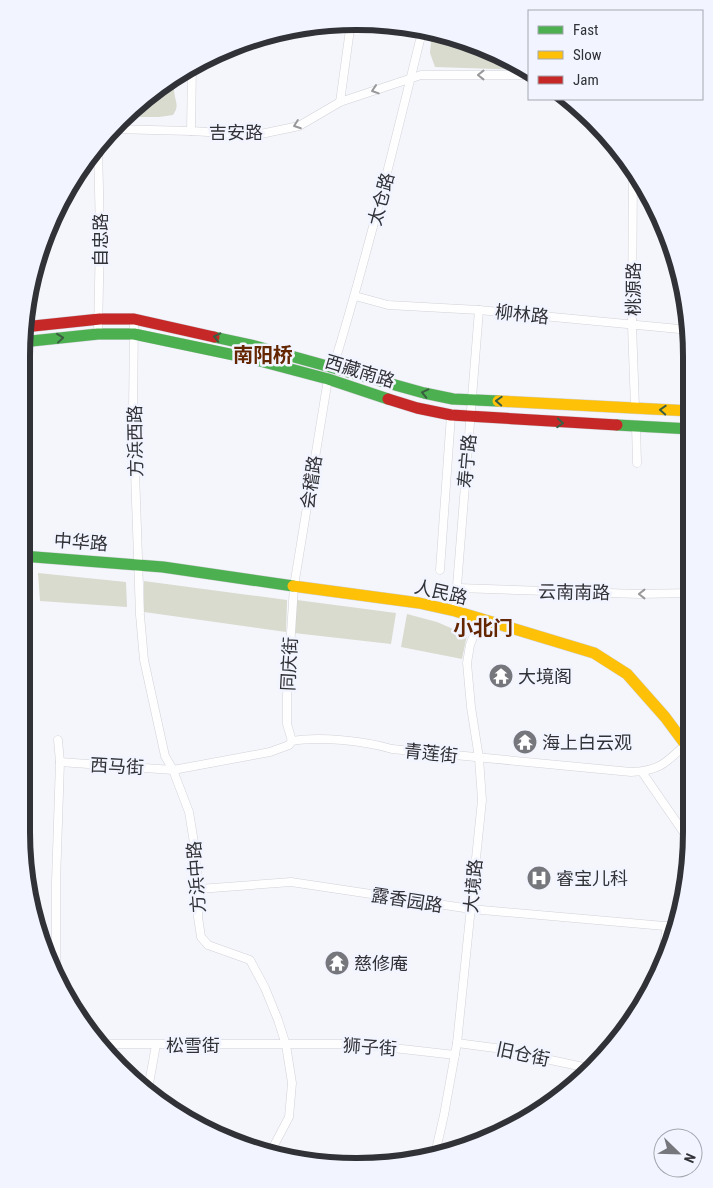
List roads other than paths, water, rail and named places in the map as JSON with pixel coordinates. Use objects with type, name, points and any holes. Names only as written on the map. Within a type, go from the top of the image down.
[{"type":"main road","name":"西藏南路","points":[[32,325],[100,319],[134,319],[255,346],[330,373],[346,386],[417,408],[451,414],[471,417],[683,428]]},
{"type":"main road","name":"西藏南路","points":[[31,341],[98,334],[134,334],[453,399],[683,411]]},
{"type":"main road","name":"中华路","points":[[30,557],[138,564]]},
{"type":"main road","name":"人民路","points":[[138,564],[419,603],[455,611],[594,653],[626,674],[665,717],[683,741]]},
{"type":"street","points":[[340,102],[350,30]]},
{"type":"street","name":"太仓路","points":[[330,373],[355,296],[389,168],[420,36]]},
{"type":"street","points":[[192,75],[192,131]]},
{"type":"street","name":"吉安路","points":[[123,129],[256,135],[298,126],[340,102],[421,75],[522,75]]},
{"type":"street","name":"自忠路","points":[[98,157],[100,319],[98,334]]},
{"type":"street","name":"桃源路","points":[[633,183],[632,325],[635,408]]},
{"type":"street","name":"柳林路","points":[[355,296],[388,305],[479,310],[681,329]]},
{"type":"street","name":"寿宁路","points":[[455,611],[479,310]]},
{"type":"street","name":"方浜西路","points":[[134,319],[133,414],[138,564]]},
{"type":"street","name":"会稽路","points":[[294,586],[330,373]]},
{"type":"street","points":[[440,570],[451,414]]},
{"type":"street","points":[[636,426],[637,463]]},
{"type":"street","name":"方浜中路","points":[[138,564],[144,660],[165,756],[173,770],[189,812],[199,889],[198,916],[201,937],[208,945],[250,960],[265,988],[286,1045],[292,1083],[289,1117],[273,1147]]},
{"type":"street","name":"同庆街","points":[[292,741],[287,724],[287,694],[294,586]]},
{"type":"street","name":"云南南路","points":[[458,588],[631,594],[683,593]]},
{"type":"street","name":"大境路","points":[[436,1148],[457,1043],[482,800],[479,758],[471,707],[467,663],[470,645],[480,619]]},
{"type":"street","name":"青莲街","points":[[173,770],[270,752],[289,746],[292,741],[308,738],[377,744],[392,749],[631,772],[642,772],[662,766],[683,751]]},
{"type":"street","points":[[56,958],[56,882],[60,762],[58,740]]},
{"type":"street","name":"西马街","points":[[60,762],[173,770]]},
{"type":"street","points":[[642,772],[683,831]]},
{"type":"street","name":"露香园路","points":[[199,889],[291,882],[471,909],[667,926]]},
{"type":"street","points":[[665,938],[667,926]]},
{"type":"street","name":"旧仓街","points":[[457,1043],[495,1048],[582,1067]]},
{"type":"street","name":"松雪街","points":[[109,1044],[286,1045]]},
{"type":"street","name":"狮子街","points":[[286,1045],[358,1044],[455,1055]]},
{"type":"street","points":[[149,1084],[156,1045]]},
{"type":"place","name":"大境阁","points":[[501,676]]},
{"type":"place","name":"海上白云观","points":[[525,742]]},
{"type":"place","name":"睿宝儿科","points":[[539,878]]},
{"type":"place","name":"慈修庵","points":[[337,963]]},
{"type":"district","name":"南阳桥","points":[[263,355]]},
{"type":"district","name":"小北门","points":[[483,628]]}]
